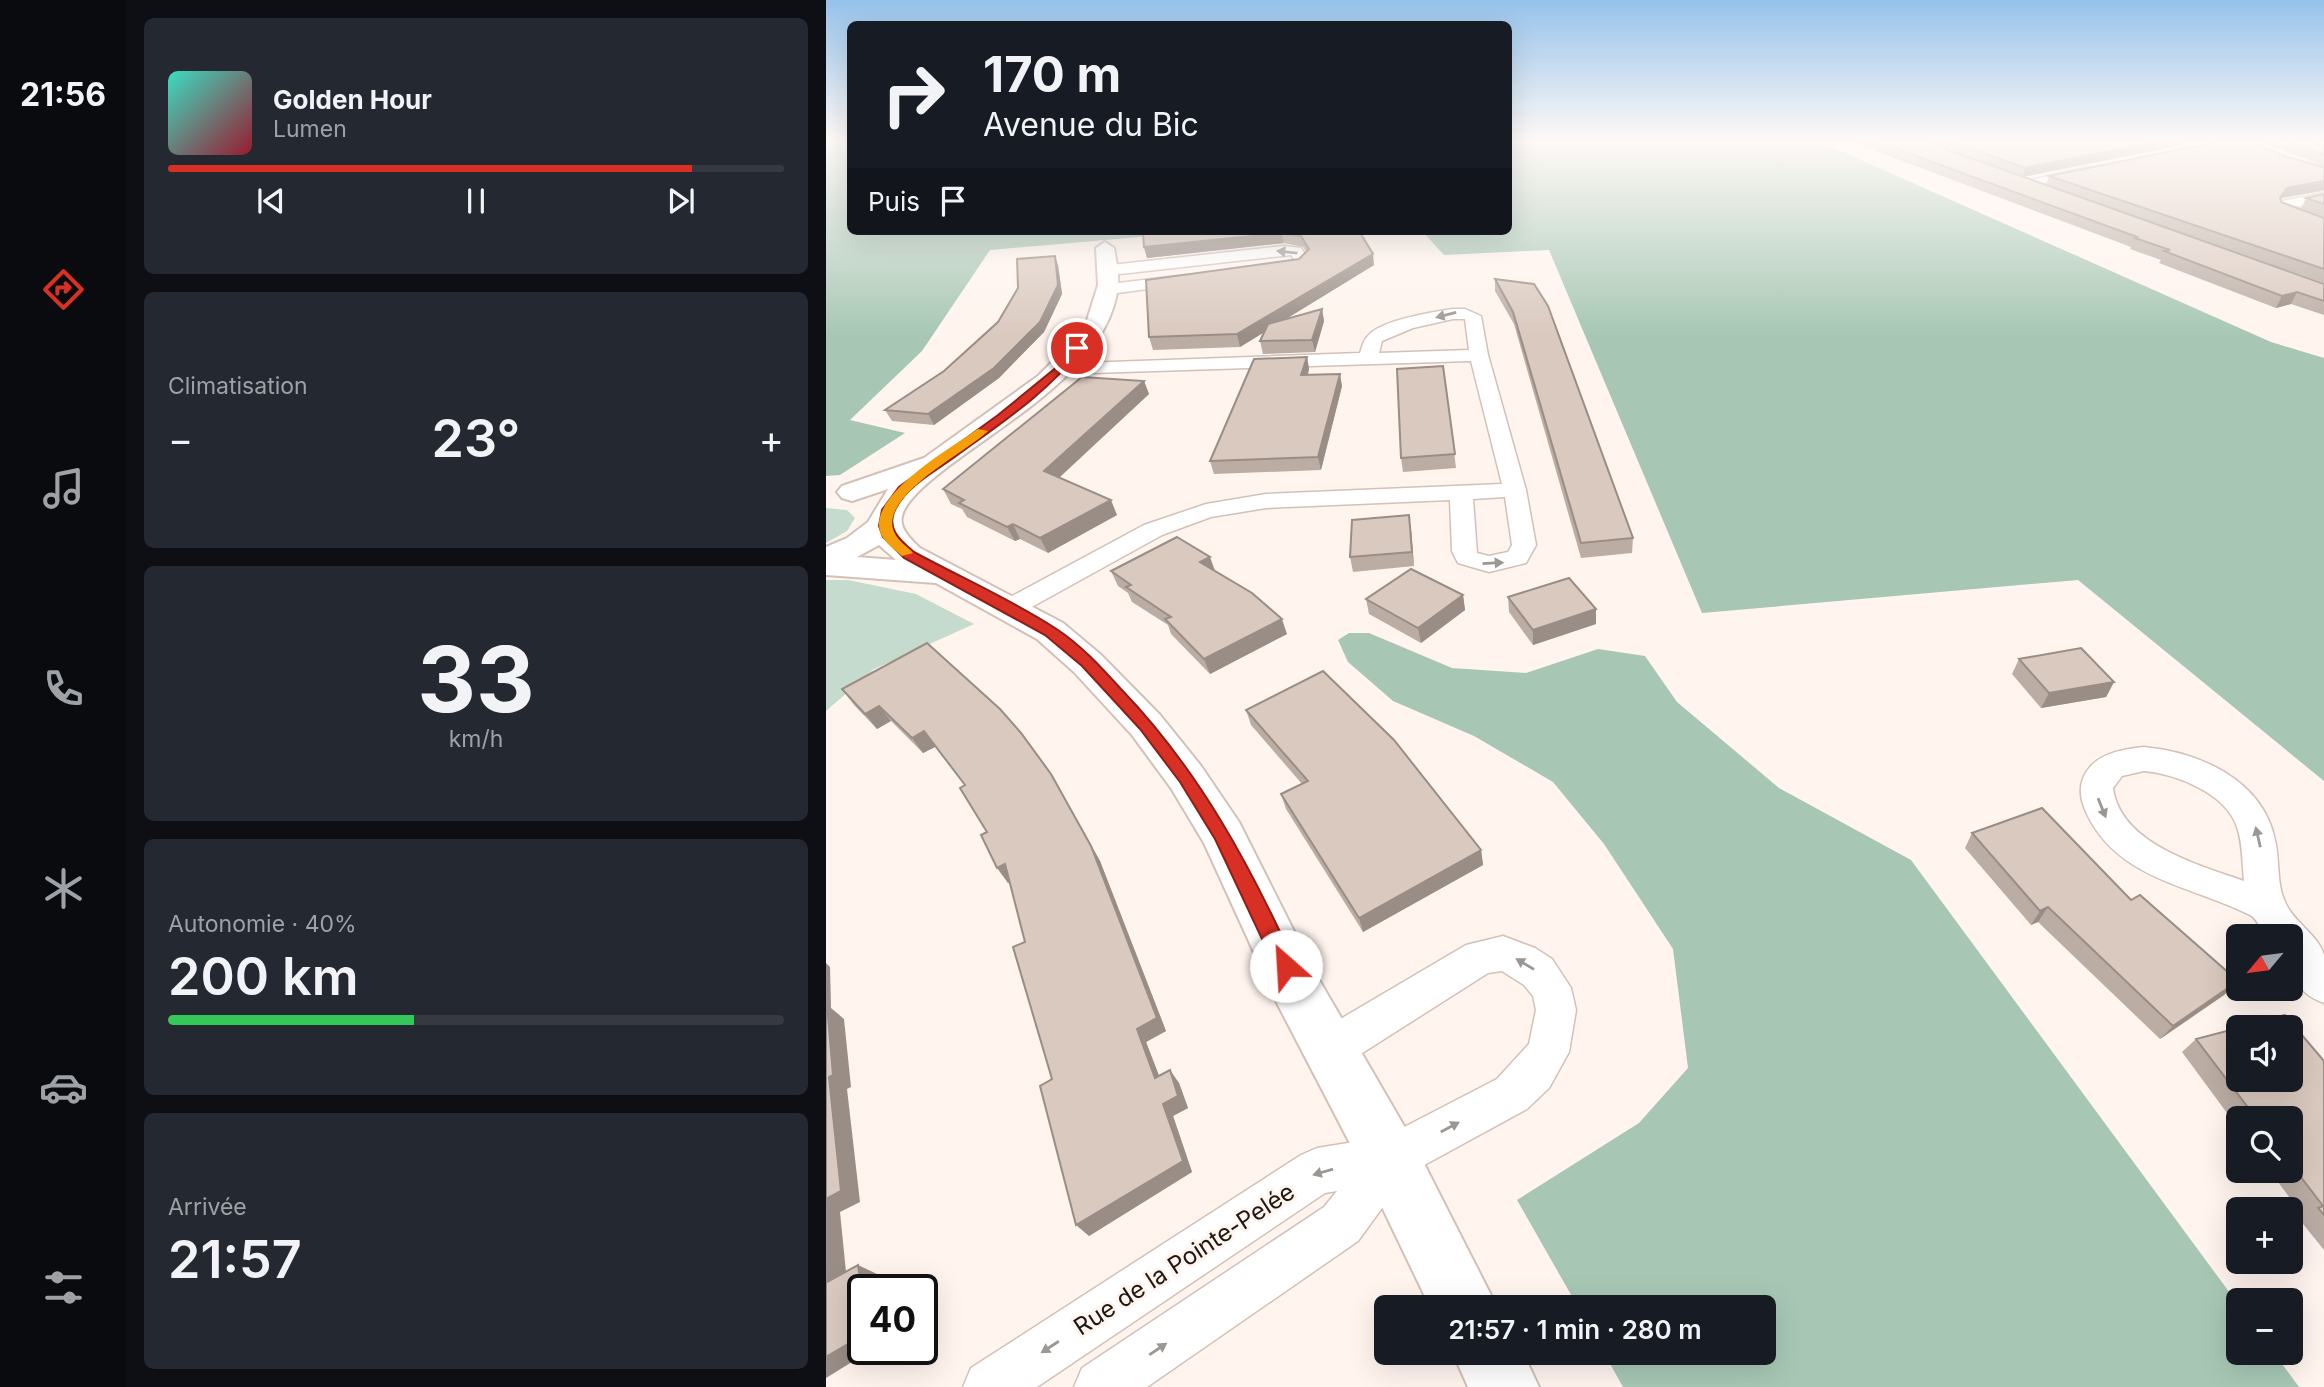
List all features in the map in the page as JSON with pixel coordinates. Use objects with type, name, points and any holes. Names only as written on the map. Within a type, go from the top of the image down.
[{"type":"street","points":[[2286,206],[2284,210],[2324,224]]},
{"type":"street","points":[[826,558],[855,546],[887,515],[903,489],[946,455],[1002,418],[1061,368],[1093,329],[1110,279],[1105,248]]},
{"type":"street","points":[[1110,279],[1284,250],[1296,251],[1302,260],[1289,267],[1254,272]]},
{"type":"street","points":[[1110,279],[1200,278]]},
{"type":"street","points":[[1368,358],[1376,336],[1458,312],[1474,316],[1479,355],[1515,490],[1523,552],[1511,561],[1489,564],[1467,558],[1464,551],[1461,493]]},
{"type":"street","points":[[1061,368],[1479,355]]},
{"type":"street","points":[[833,494],[946,455]]},
{"type":"street","points":[[1010,608],[1153,530],[1206,511],[1266,501],[1515,490]]},
{"type":"street","points":[[833,494],[871,495],[883,501],[889,537],[895,545],[1050,631],[1087,663],[1146,725],[1186,777],[1223,835],[1296,988],[1390,1159],[1458,1295]]},
{"type":"street","points":[[826,565],[946,574]]},
{"type":"street","points":[[2267,905],[2166,866],[2139,852],[2117,834],[2103,814],[2097,796],[2099,780],[2110,768],[2127,761],[2149,760],[2199,774],[2222,787],[2242,804],[2255,824],[2267,905],[2279,924]]},
{"type":"street","name":"Rue de la Pointe-Pelée","points":[[990,1387],[1317,1171],[1390,1159],[1512,1094],[1534,1073],[1549,1052],[1556,1010],[1551,988],[1538,972],[1521,960],[1503,953],[1480,957],[1330,1049]]},
{"type":"street","points":[[2303,958],[2324,985]]},
{"type":"street","name":"Rue de la Pointe-Pelée","points":[[1101,1387],[1341,1224],[1390,1159]]},
{"type":"street","points":[[1493,1365],[1504,1387]]},
{"type":"green space","points":[[826,206],[847,206],[847,235],[1163,235],[990,250],[922,351],[850,420],[905,433],[840,475],[826,476]]},
{"type":"green space","points":[[1512,206],[1964,206],[2271,342],[2324,358],[2324,781],[2078,580],[1702,613],[1549,250],[1444,255],[1426,235],[1512,235]]},
{"type":"green space","points":[[826,508],[847,510],[855,518],[847,531],[826,543]]},
{"type":"green space","points":[[826,580],[848,580],[916,594],[974,624],[874,669],[826,711]]},
{"type":"green space","points":[[1349,633],[1369,633],[1452,668],[1526,673],[1598,649],[1645,656],[1677,702],[1779,788],[1911,860],[2226,1288],[2226,1365],[2283,1365],[2299,1387],[1623,1387],[1611,1365],[1776,1365],[1776,1295],[1571,1295],[1517,1200],[1639,1123],[1688,1068],[1673,949],[1604,844],[1553,782],[1474,736],[1393,701],[1348,662],[1338,640]]},
{"type":"building","points":[[2052,206],[2105,206],[2324,284],[2324,301],[2297,292],[2282,296],[2164,251],[2170,250],[2135,238],[2137,237]]},
{"type":"building","points":[[2137,206],[2291,206],[2324,218],[2324,269]]},
{"type":"building","points":[[1143,235],[1261,235],[1144,247]]},
{"type":"building","points":[[1294,235],[1361,235],[1373,254],[1237,334],[1149,337],[1146,280],[1299,259],[1309,249],[1301,236]]},
{"type":"building","points":[[1055,256],[1058,285],[1040,322],[994,368],[928,414],[885,410],[944,371],[998,322],[1018,288],[1017,259]]},
{"type":"building","points":[[1495,279],[1534,284],[1548,306],[1633,538],[1581,543],[1513,312]]},
{"type":"building","points":[[1322,309],[1312,340],[1260,341],[1268,324]]},
{"type":"building","points":[[1307,357],[1301,375],[1340,374],[1318,457],[1210,461],[1254,359]]},
{"type":"building","points":[[1443,366],[1455,454],[1401,458],[1397,369]]},
{"type":"building","points":[[1082,377],[1144,381],[1044,471],[1111,500],[1040,538],[1013,524],[1007,527],[959,503],[964,500],[943,489]]},
{"type":"building","points":[[1409,515],[1412,552],[1350,557],[1352,520]]},
{"type":"building","points":[[1177,537],[1210,557],[1200,562],[1252,593],[1282,619],[1204,659],[1165,619],[1171,617],[1126,587],[1131,585],[1111,571]]},
{"type":"building","points":[[1411,569],[1463,595],[1418,628],[1366,599]]},
{"type":"building","points":[[1569,578],[1596,609],[1533,630],[1508,597]]},
{"type":"building","points":[[927,643],[1000,709],[1021,733],[1051,774],[1091,846],[1157,1018],[1137,1029],[1155,1078],[1170,1070],[1178,1096],[1163,1104],[1183,1161],[1076,1225],[1040,1086],[1052,1079],[1013,947],[1025,942],[1005,864],[997,868],[981,835],[987,832],[960,788],[965,785],[924,731],[912,738],[879,706],[865,714],[842,689]]},
{"type":"building","points":[[2081,648],[2114,682],[2049,693],[2019,659]]},
{"type":"building","points":[[1323,671],[1394,740],[1481,850],[1359,918],[1281,794],[1308,781],[1246,710]]},
{"type":"building","points":[[2042,808],[2131,900],[2140,895],[2226,970],[2226,989],[2173,1026],[2048,907],[2040,911],[1972,833]]},
{"type":"building","points":[[826,1006],[833,1075],[829,1077],[841,1191],[826,1199]]},
{"type":"building","points":[[2226,1031],[2226,1078],[2196,1039]]},
{"type":"building","points":[[2303,1036],[2324,1061],[2324,1215],[2318,1208],[2323,1206],[2303,1180],[2303,1106],[2247,1106],[2236,1092],[2303,1092]]},
{"type":"building","points":[[826,1265],[827,1282],[858,1265],[859,1274],[847,1274],[847,1345],[826,1357]]},
{"type":"slow traffic","points":[[907,553],[889,537],[886,526],[888,510],[903,489],[918,476],[982,431]]},
{"type":"route","points":[[1077,348],[1061,368],[1002,418],[946,455],[903,489],[888,510],[886,526],[889,537],[909,555],[1050,631],[1087,663],[1146,725],[1186,777],[1223,835],[1286,966]]}]
